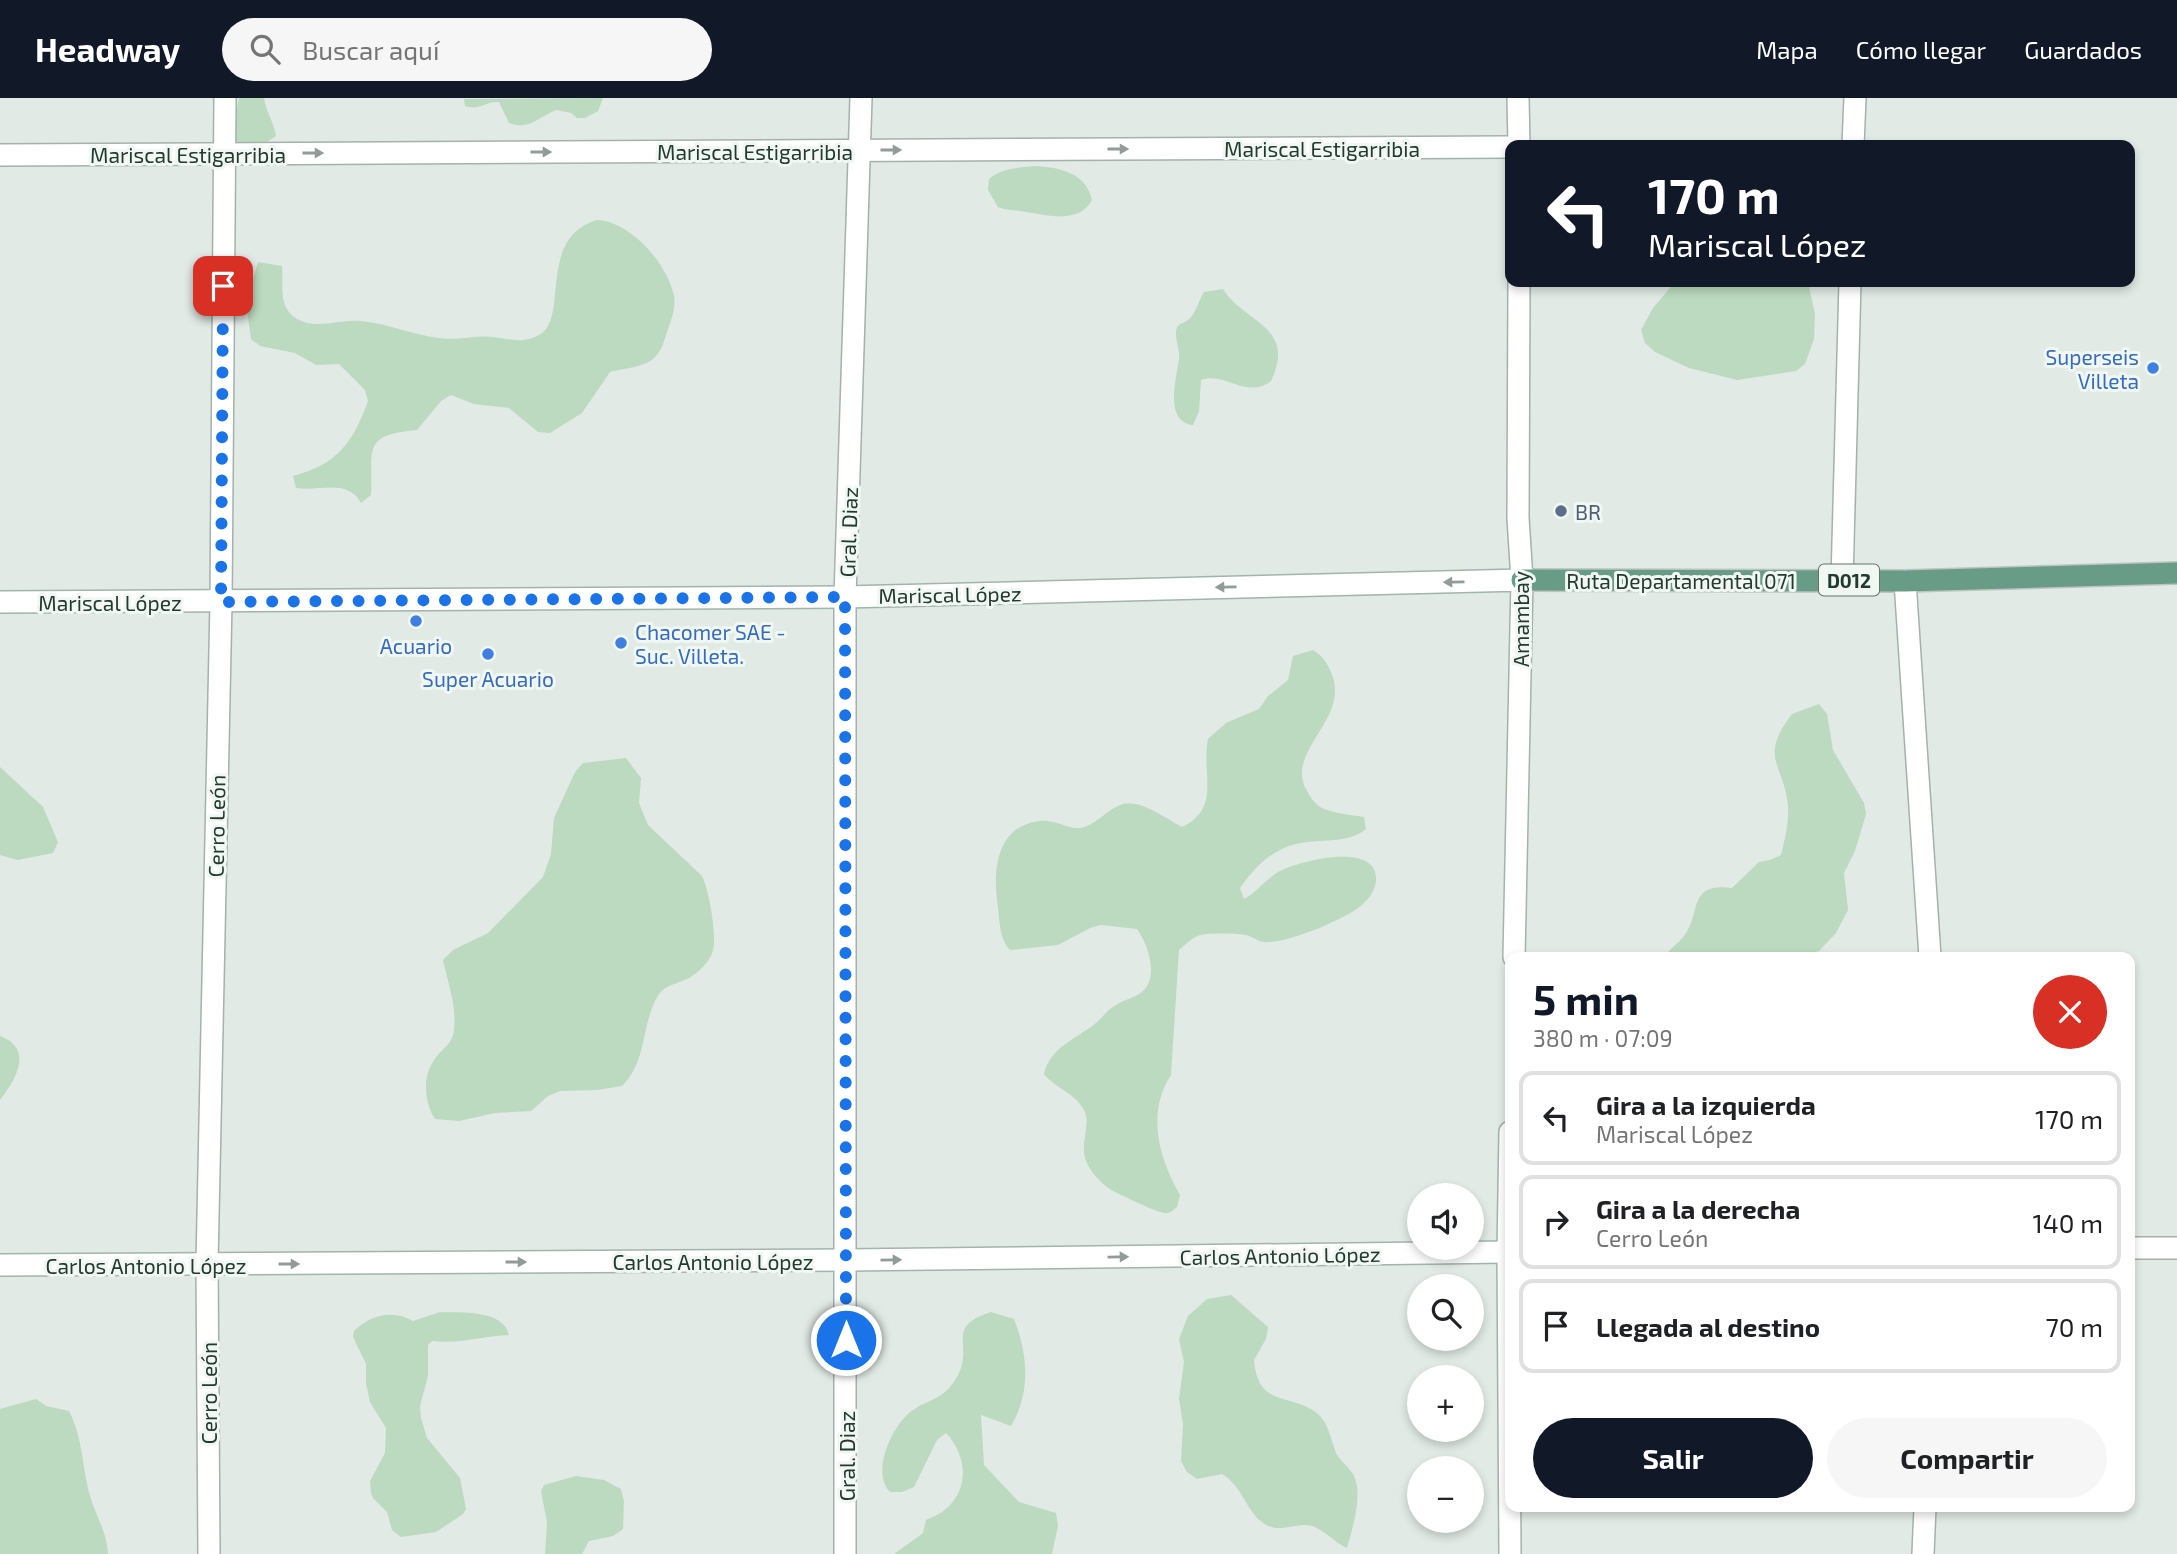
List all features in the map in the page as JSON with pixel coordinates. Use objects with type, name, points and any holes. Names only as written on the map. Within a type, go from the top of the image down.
[{"type":"main road","name":"Ruta Departamental 071","points":[[1522,580],[1905,581],[2177,573]]},
{"type":"street","name":"Cerro León","points":[[209,1554],[207,1264],[221,602],[225,98]]},
{"type":"street","name":"Gral. Diaz","points":[[845,1554],[845,597],[861,98]]},
{"type":"street","points":[[1518,98],[1519,140]]},
{"type":"street","points":[[1853,140],[1855,98]]},
{"type":"street","name":"Mariscal Estigarribia","points":[[0,155],[1505,147]]},
{"type":"street","name":"Amambay","points":[[1514,952],[1522,580],[1518,518],[1519,287]]},
{"type":"street","points":[[1842,580],[1850,287]]},
{"type":"street","name":"Mariscal López","points":[[0,602],[845,597],[1522,580]]},
{"type":"street","points":[[1905,581],[1930,952]]},
{"type":"street","points":[[2135,1248],[2177,1248]]},
{"type":"street","name":"Carlos Antonio López","points":[[0,1265],[847,1261],[1505,1252]]},
{"type":"street","points":[[1510,1512],[1510,1554]]},
{"type":"street","points":[[1923,1554],[1925,1512]]},
{"type":"green space","points":[[239,98],[264,98],[276,136],[264,144],[236,144],[231,138]]},
{"type":"green space","points":[[603,98],[598,111],[585,118],[577,118],[571,113],[557,110],[523,125],[509,123],[499,102],[470,107],[465,106],[464,99]]},
{"type":"green space","points":[[1037,166],[1055,168],[1078,178],[1089,191],[1092,200],[1086,208],[1069,216],[1049,216],[998,207],[988,190],[989,179],[1005,170]]},
{"type":"green space","points":[[597,220],[622,228],[646,246],[670,284],[674,296],[674,310],[655,357],[640,366],[610,372],[582,413],[550,433],[538,432],[509,408],[474,404],[451,395],[441,401],[417,430],[399,432],[378,441],[372,456],[371,495],[361,503],[355,495],[341,488],[296,488],[293,476],[321,466],[341,450],[356,429],[368,401],[365,390],[339,364],[316,365],[295,353],[260,346],[251,339],[246,303],[258,262],[282,266],[286,308],[304,322],[320,324],[360,321],[439,338],[486,337],[522,340],[539,335],[548,326],[553,313],[560,260],[567,243],[578,229]]},
{"type":"green space","points":[[1671,287],[1809,287],[1815,314],[1814,339],[1805,364],[1796,371],[1737,380],[1689,368],[1655,352],[1645,343],[1641,330],[1653,308]]},
{"type":"green space","points":[[1223,289],[1273,337],[1277,348],[1277,363],[1271,381],[1262,386],[1245,387],[1210,378],[1201,380],[1199,411],[1193,425],[1178,416],[1175,407],[1179,355],[1176,331],[1179,325],[1193,315],[1204,292]]},
{"type":"green space","points":[[1313,650],[1321,656],[1330,670],[1335,687],[1333,703],[1310,747],[1302,776],[1307,791],[1318,805],[1323,809],[1364,817],[1366,829],[1350,837],[1305,842],[1287,847],[1271,855],[1257,867],[1240,888],[1244,899],[1282,870],[1304,862],[1335,857],[1363,860],[1372,866],[1376,877],[1375,885],[1368,899],[1354,911],[1303,934],[1266,942],[1245,935],[1205,934],[1195,937],[1179,950],[1171,1075],[1163,1090],[1157,1120],[1161,1151],[1180,1195],[1177,1207],[1164,1213],[1113,1191],[1095,1175],[1085,1156],[1087,1122],[1084,1110],[1075,1099],[1044,1074],[1052,1057],[1065,1044],[1096,1023],[1113,1007],[1144,990],[1151,976],[1151,967],[1144,942],[1137,929],[1101,925],[1058,945],[1010,950],[1003,939],[1000,926],[996,887],[1001,849],[1015,831],[1026,824],[1048,821],[1082,828],[1117,806],[1130,803],[1153,811],[1182,827],[1202,810],[1206,800],[1208,739],[1226,723],[1259,709],[1268,696],[1288,680],[1293,656]]},
{"type":"green space","points":[[1819,704],[1827,714],[1833,750],[1864,803],[1866,814],[1855,851],[1844,873],[1848,910],[1836,933],[1816,952],[1668,952],[1684,936],[1702,894],[1718,887],[1732,888],[1759,862],[1781,855],[1788,806],[1775,752],[1776,741],[1792,714]]},
{"type":"green space","points":[[626,758],[641,778],[639,803],[648,825],[702,876],[713,924],[714,943],[709,959],[693,976],[667,987],[657,997],[636,1066],[622,1086],[560,1091],[548,1096],[531,1111],[495,1113],[459,1121],[435,1119],[427,1099],[427,1076],[436,1058],[451,1040],[455,1022],[443,960],[453,950],[488,933],[543,877],[551,854],[554,818],[575,772],[583,763]]},
{"type":"green space","points":[[0,767],[43,807],[58,842],[53,853],[18,860],[0,855]]},
{"type":"green space","points":[[0,1036],[17,1049],[19,1065],[12,1083],[0,1100]]},
{"type":"green space","points":[[1231,1295],[1268,1327],[1266,1339],[1254,1360],[1262,1386],[1277,1397],[1308,1407],[1318,1414],[1327,1427],[1336,1453],[1353,1474],[1357,1501],[1347,1548],[1311,1526],[1268,1526],[1252,1512],[1229,1479],[1222,1474],[1197,1479],[1187,1472],[1181,1461],[1183,1424],[1179,1399],[1184,1362],[1179,1339],[1188,1316],[1207,1299]]},
{"type":"green space","points":[[440,1312],[490,1317],[499,1321],[509,1335],[432,1341],[428,1345],[428,1376],[420,1406],[421,1418],[427,1438],[460,1478],[466,1509],[463,1514],[436,1532],[401,1537],[392,1530],[387,1512],[371,1493],[370,1481],[385,1453],[386,1428],[370,1402],[366,1364],[353,1337],[354,1331],[367,1321],[382,1316],[398,1315],[413,1321]]},
{"type":"green space","points":[[991,1312],[1014,1319],[1022,1346],[1025,1373],[1022,1400],[1011,1426],[981,1415],[984,1465],[1019,1502],[1056,1513],[1058,1526],[1052,1554],[894,1554],[923,1533],[926,1520],[950,1505],[958,1494],[963,1470],[955,1445],[946,1433],[937,1440],[914,1487],[902,1492],[890,1492],[882,1474],[890,1440],[908,1414],[946,1391],[952,1384],[962,1364],[964,1330],[977,1318]]},
{"type":"green space","points":[[36,1399],[46,1406],[69,1411],[74,1421],[90,1496],[108,1554],[0,1554],[0,1409]]},
{"type":"green space","points":[[576,1476],[604,1480],[621,1489],[624,1501],[623,1529],[613,1536],[589,1541],[582,1554],[545,1554],[547,1522],[541,1491],[544,1485]]},
{"type":"place","name":"Superseis Villeta","points":[[2153,368]]},
{"type":"place","name":"BR","points":[[1561,511]]},
{"type":"place","name":"Acuario","points":[[416,621]]},
{"type":"place","name":"Chacomer SAE - Suc. Villeta.","points":[[621,643]]},
{"type":"place","name":"Super Acuario","points":[[488,654]]},
{"type":"route","points":[[223,286],[221,602],[845,597],[846,1340]]}]
